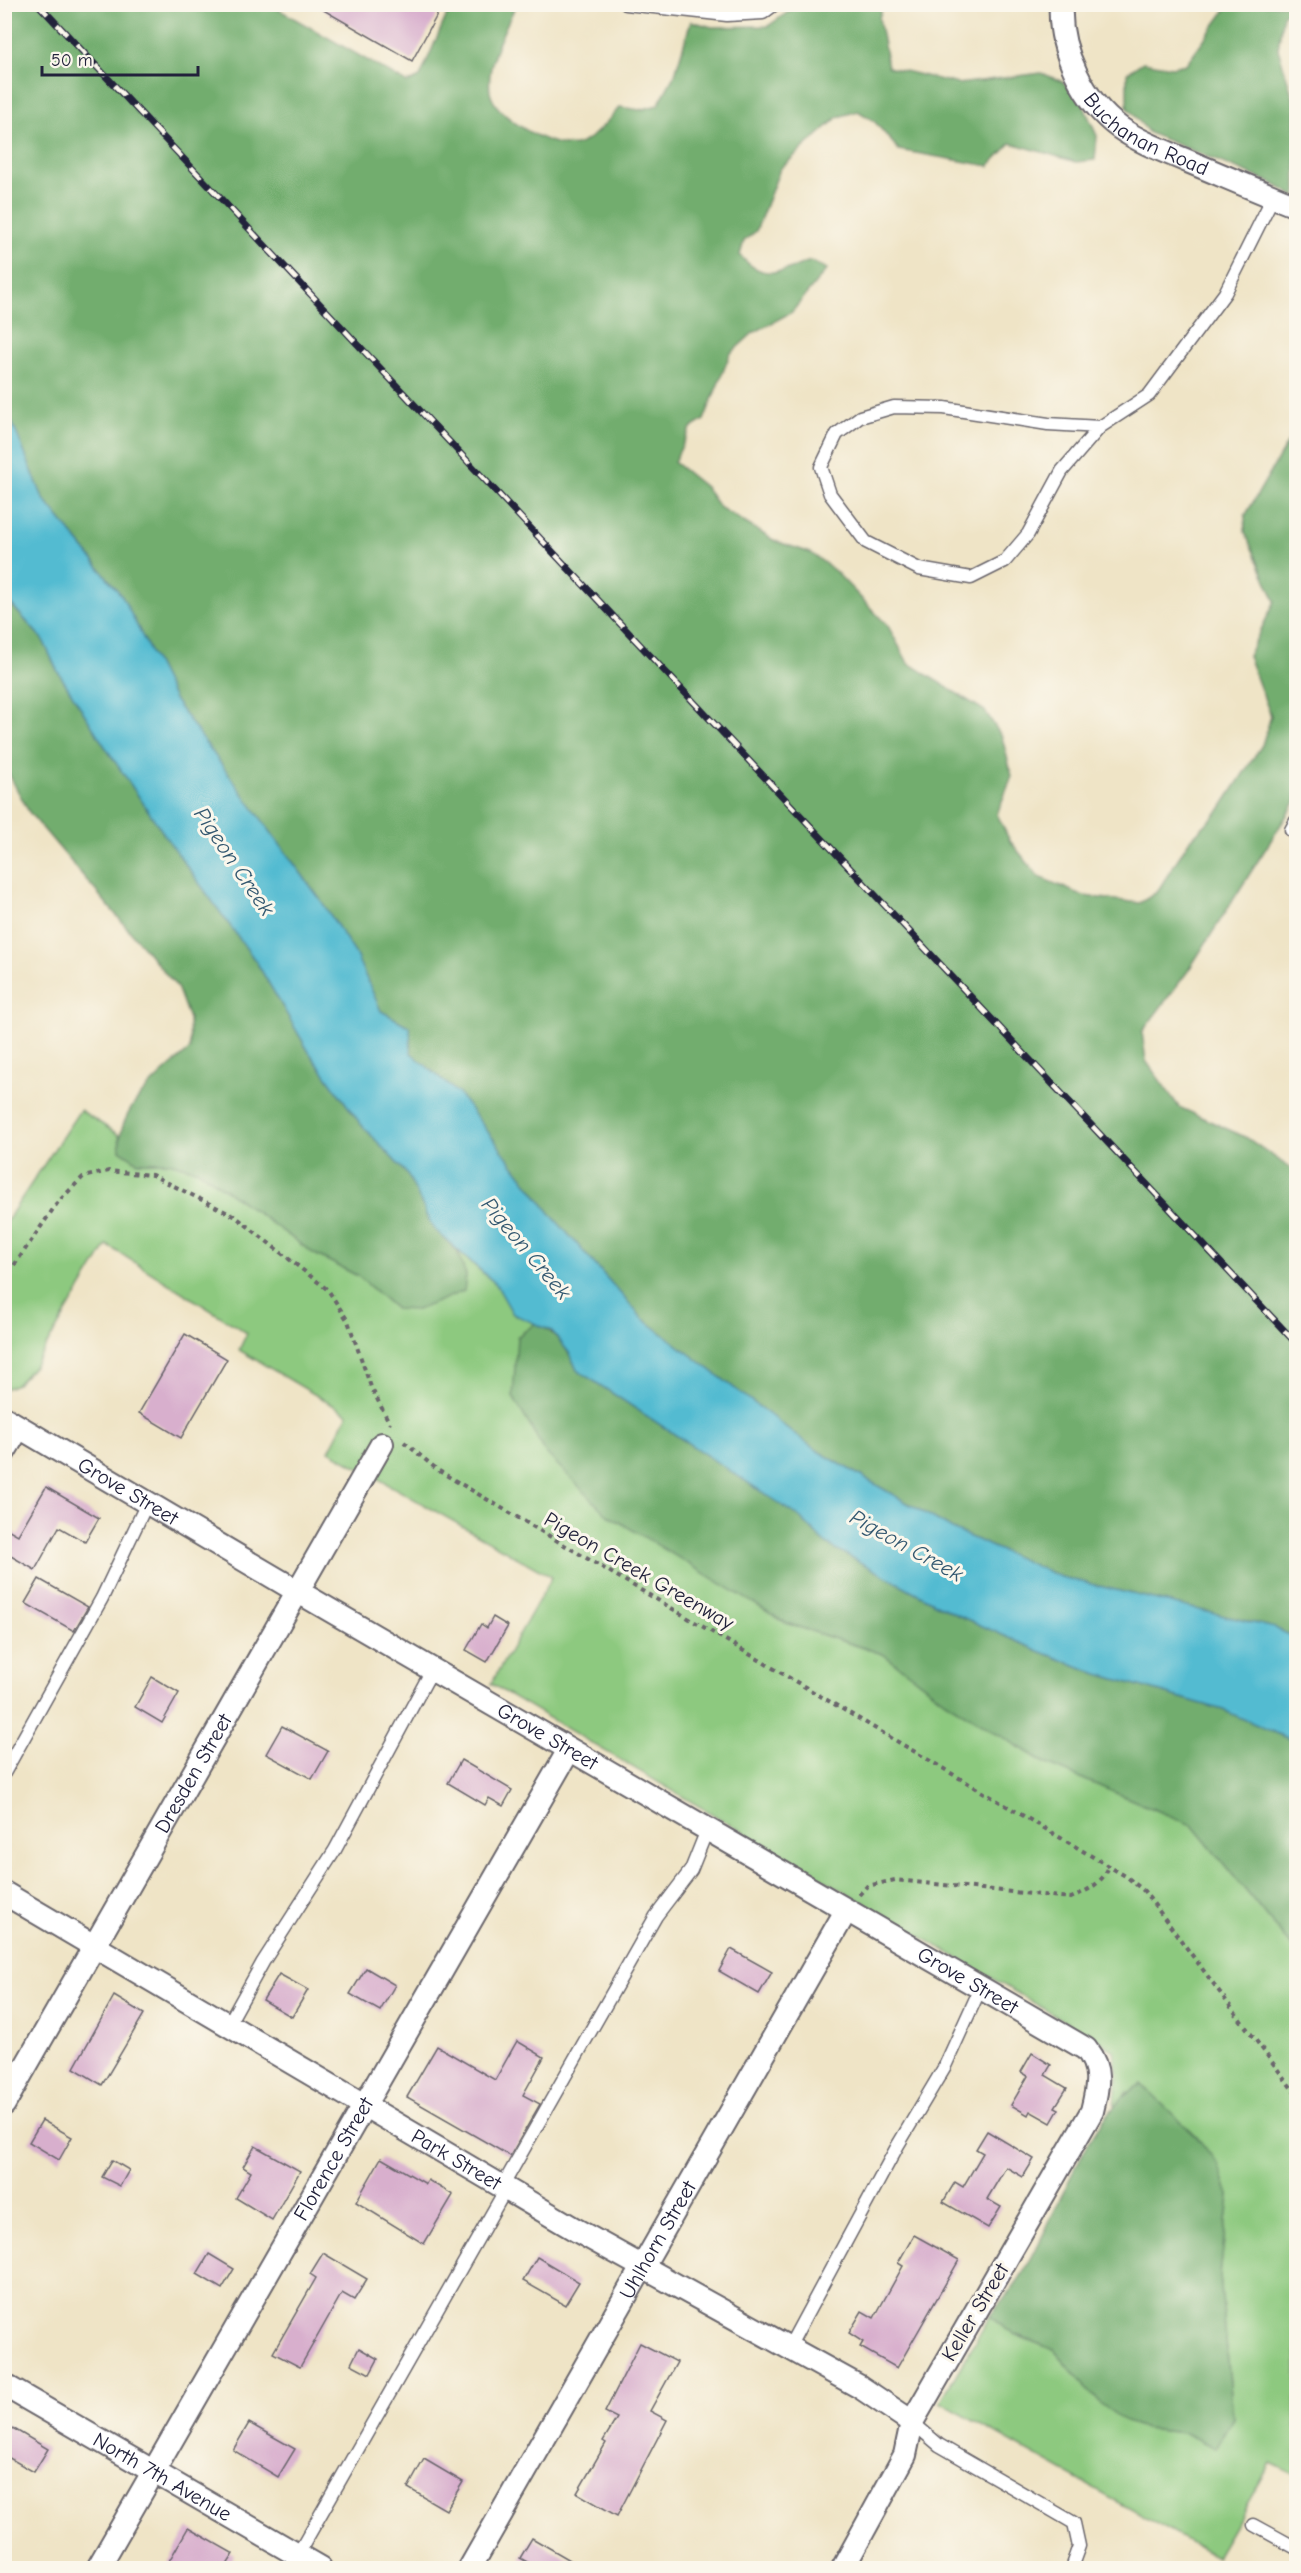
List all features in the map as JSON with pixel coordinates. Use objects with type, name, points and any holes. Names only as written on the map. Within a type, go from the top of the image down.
[{"type":"street","name":"Buchanan Road","points":[[1061,4],[1062,31],[1071,66],[1108,118],[1135,138],[1296,206]]},
{"type":"street","points":[[4,1452],[12,1422]]},
{"type":"street","name":"Grove Street","points":[[12,1422],[706,1830],[981,1987],[1086,2049],[1091,2055]]},
{"type":"street","name":"Dresden Street","points":[[4,2104],[297,1591],[393,1439]]},
{"type":"street","name":"Florence Street","points":[[98,2568],[570,1750]]},
{"type":"street","name":"Park Street","points":[[4,1893],[504,2188],[860,2386],[912,2422]]},
{"type":"street","name":"Uhlhorn Street","points":[[470,2568],[846,1911]]},
{"type":"street","name":"Keller Street","points":[[843,2568],[905,2456],[912,2422],[1092,2110],[1098,2077],[1091,2055]]},
{"type":"street","name":"North 7th Avenue","points":[[4,2385],[156,2471],[294,2562],[320,2568]]},
{"type":"lane","points":[[626,4],[727,15],[763,13],[775,4]]},
{"type":"lane","points":[[1100,427],[1048,424],[944,408],[894,407],[860,417],[837,434],[821,467],[830,494],[866,542],[920,569],[971,578],[1005,561],[1028,534],[1062,471],[1100,427],[1149,395],[1225,293],[1273,196]]},
{"type":"lane","points":[[4,1773],[102,1599],[148,1501]]},
{"type":"lane","points":[[228,2025],[263,1962],[335,1850],[432,1670]]},
{"type":"lane","points":[[294,2562],[656,1916],[691,1870],[706,1830]]},
{"type":"lane","points":[[789,2347],[898,2145],[945,2066],[981,1987]]},
{"type":"lane","points":[[912,2422],[939,2445],[1074,2523],[1079,2546],[1071,2568]]},
{"type":"lane","points":[[1254,2524],[1296,2548]]},
{"type":"path","name":"Pigeon Creek Greenway","points":[[4,1280],[58,1202],[83,1177],[109,1171],[152,1175],[236,1217],[328,1290],[348,1321],[371,1387],[393,1439],[439,1471],[1109,1866],[1144,1891],[1296,2094]]},
{"type":"path","points":[[846,1911],[867,1886],[895,1880],[1071,1898],[1093,1888],[1109,1866]]},
{"type":"green space","points":[[4,5],[271,5],[407,83],[420,77],[451,5],[516,5],[493,58],[489,81],[490,92],[494,102],[512,121],[539,137],[565,145],[575,145],[588,139],[620,107],[640,110],[658,105],[675,74],[691,21],[712,27],[768,26],[798,5],[883,5],[879,18],[888,67],[958,84],[1041,73],[1063,82],[1082,102],[1097,136],[1095,160],[1076,162],[1011,143],[989,166],[899,150],[874,121],[858,111],[838,117],[780,169],[756,231],[744,241],[740,255],[756,269],[764,272],[781,271],[810,261],[827,269],[792,312],[753,333],[730,354],[704,420],[691,428],[674,462],[705,487],[719,507],[775,541],[811,553],[835,571],[888,626],[908,663],[985,711],[1002,737],[1012,776],[997,814],[1010,841],[1039,877],[1084,896],[1140,903],[1157,892],[1189,841],[1219,811],[1262,745],[1271,716],[1248,656],[1275,601],[1245,532],[1245,516],[1290,438],[1296,395],[1296,801],[1188,971],[1142,1032],[1146,1061],[1179,1107],[1247,1138],[1296,1172],[1296,1638],[1275,1628],[1061,1577],[954,1530],[816,1450],[642,1318],[553,1217],[459,1094],[411,1053],[410,1027],[381,1011],[355,953],[322,902],[175,701],[122,596],[43,498],[5,405]]},
{"type":"green space","points":[[1229,5],[1296,5],[1283,15],[1278,49],[1296,107],[1296,197],[1274,184],[1149,133],[1127,107],[1127,73],[1143,62],[1172,67],[1186,64]]},
{"type":"green space","points":[[4,597],[43,640],[57,670],[102,742],[166,837],[257,963],[309,1052],[360,1123],[408,1175],[433,1227],[457,1251],[466,1275],[464,1291],[417,1310],[396,1309],[358,1276],[313,1253],[198,1170],[169,1162],[138,1162],[120,1150],[125,1120],[133,1106],[154,1081],[190,1049],[189,1019],[177,987],[29,812],[5,767]]},
{"type":"green space","points":[[80,1110],[119,1135],[120,1150],[138,1162],[169,1162],[198,1170],[313,1253],[358,1276],[396,1309],[466,1275],[457,1251],[496,1284],[513,1314],[536,1323],[517,1337],[786,1623],[883,1654],[945,1701],[1045,1763],[1192,1825],[1296,1952],[1296,2475],[1271,2463],[1216,2557],[940,2402],[990,2316],[1014,2334],[1054,2350],[1101,2404],[1146,2429],[1185,2433],[1216,2448],[1233,2417],[1220,2275],[1229,2195],[1127,2092],[1113,2111],[1118,2079],[1114,2050],[491,1684],[552,1577],[329,1451],[348,1414],[239,1350],[247,1333],[107,1245],[34,1366],[17,1384],[5,1389],[4,1225]]},
{"type":"green space","points":[[536,1323],[561,1342],[577,1370],[800,1517],[825,1543],[953,1613],[1039,1651],[1098,1674],[1223,1710],[1296,1742],[1296,1952],[1192,1825],[1045,1763],[945,1701],[883,1654],[786,1623],[606,1514],[546,1453],[513,1397],[517,1337]]},
{"type":"green space","points":[[1141,2084],[1197,2137],[1218,2164],[1229,2195],[1220,2275],[1233,2418],[1215,2448],[1185,2433],[1146,2429],[1126,2422],[1101,2404],[1054,2350],[1014,2334],[990,2316],[1023,2273],[1074,2170],[1104,2119],[1121,2099]]},
{"type":"water","name":"Pigeon Creek","points":[[5,405],[43,498],[122,596],[175,701],[322,902],[355,953],[381,1011],[410,1027],[411,1053],[459,1094],[553,1217],[642,1318],[816,1450],[954,1530],[1061,1577],[1275,1628],[1296,1638],[1296,1742],[1223,1710],[1098,1674],[953,1613],[825,1543],[800,1517],[577,1370],[570,1354],[552,1331],[513,1314],[496,1284],[433,1228],[408,1175],[360,1123],[309,1052],[257,963],[166,837],[102,742],[57,670],[43,640],[5,597]]},
{"type":"building","points":[[313,4],[443,4],[412,61]]},
{"type":"building","points":[[185,1334],[227,1359],[181,1438],[139,1413]]},
{"type":"building","points":[[46,1487],[99,1518],[85,1542],[59,1527],[35,1570],[4,1552],[4,1527],[18,1535]]},
{"type":"building","points":[[39,1579],[88,1607],[74,1631],[25,1603]]},
{"type":"building","points":[[493,1617],[508,1626],[487,1662],[466,1650],[481,1624],[487,1628]]},
{"type":"building","points":[[152,1677],[179,1693],[162,1723],[135,1707]]},
{"type":"building","points":[[282,1726],[328,1751],[312,1779],[266,1754]]},
{"type":"building","points":[[461,1760],[512,1790],[503,1806],[489,1798],[485,1805],[448,1783]]},
{"type":"building","points":[[731,1949],[772,1972],[759,1994],[719,1971]]},
{"type":"building","points":[[366,1968],[395,1985],[380,2011],[350,1994]]},
{"type":"building","points":[[279,1974],[308,1990],[292,2017],[263,2000]]},
{"type":"building","points":[[114,1996],[144,2014],[102,2085],[74,2068]]},
{"type":"building","points":[[517,2041],[544,2057],[523,2095],[540,2104],[510,2156],[407,2097],[437,2046],[495,2080]]},
{"type":"building","points":[[1032,2053],[1051,2065],[1045,2075],[1067,2088],[1055,2107],[1059,2109],[1051,2123],[1030,2111],[1028,2115],[1011,2105],[1028,2076],[1021,2072]]},
{"type":"building","points":[[42,2120],[72,2137],[59,2160],[29,2142]]},
{"type":"building","points":[[987,2131],[1034,2159],[1023,2177],[1006,2167],[987,2199],[1001,2207],[988,2228],[943,2202],[955,2182],[963,2187],[983,2153],[976,2149]]},
{"type":"building","points":[[255,2146],[300,2171],[272,2220],[236,2198],[251,2172],[243,2167]]},
{"type":"building","points":[[381,2158],[426,2184],[428,2180],[453,2195],[424,2244],[356,2202]]},
{"type":"building","points":[[112,2160],[129,2170],[120,2186],[102,2177]]},
{"type":"building","points":[[914,2235],[959,2260],[897,2368],[860,2347],[863,2342],[849,2333],[862,2311],[874,2318],[903,2266],[898,2263]]},
{"type":"building","points":[[323,2253],[367,2279],[354,2300],[342,2293],[300,2367],[273,2353],[316,2278],[310,2274]]},
{"type":"building","points":[[209,2254],[234,2269],[222,2289],[197,2274]]},
{"type":"building","points":[[537,2257],[579,2282],[565,2305],[523,2281]]},
{"type":"building","points":[[640,2343],[677,2362],[650,2411],[667,2420],[617,2516],[577,2493],[606,2443],[603,2441],[617,2418],[605,2412]]},
{"type":"building","points":[[359,2348],[378,2359],[370,2374],[351,2364]]},
{"type":"building","points":[[4,2423],[48,2449],[34,2472],[4,2455]]},
{"type":"building","points":[[249,2423],[295,2449],[278,2477],[233,2450]]},
{"type":"building","points":[[424,2459],[463,2482],[446,2510],[408,2488]]},
{"type":"building","points":[[188,2528],[234,2554],[225,2568],[165,2568]]},
{"type":"building","points":[[532,2538],[584,2568],[538,2568],[520,2558]]},
{"type":"railway","points":[[38,4],[1296,1343]]}]
